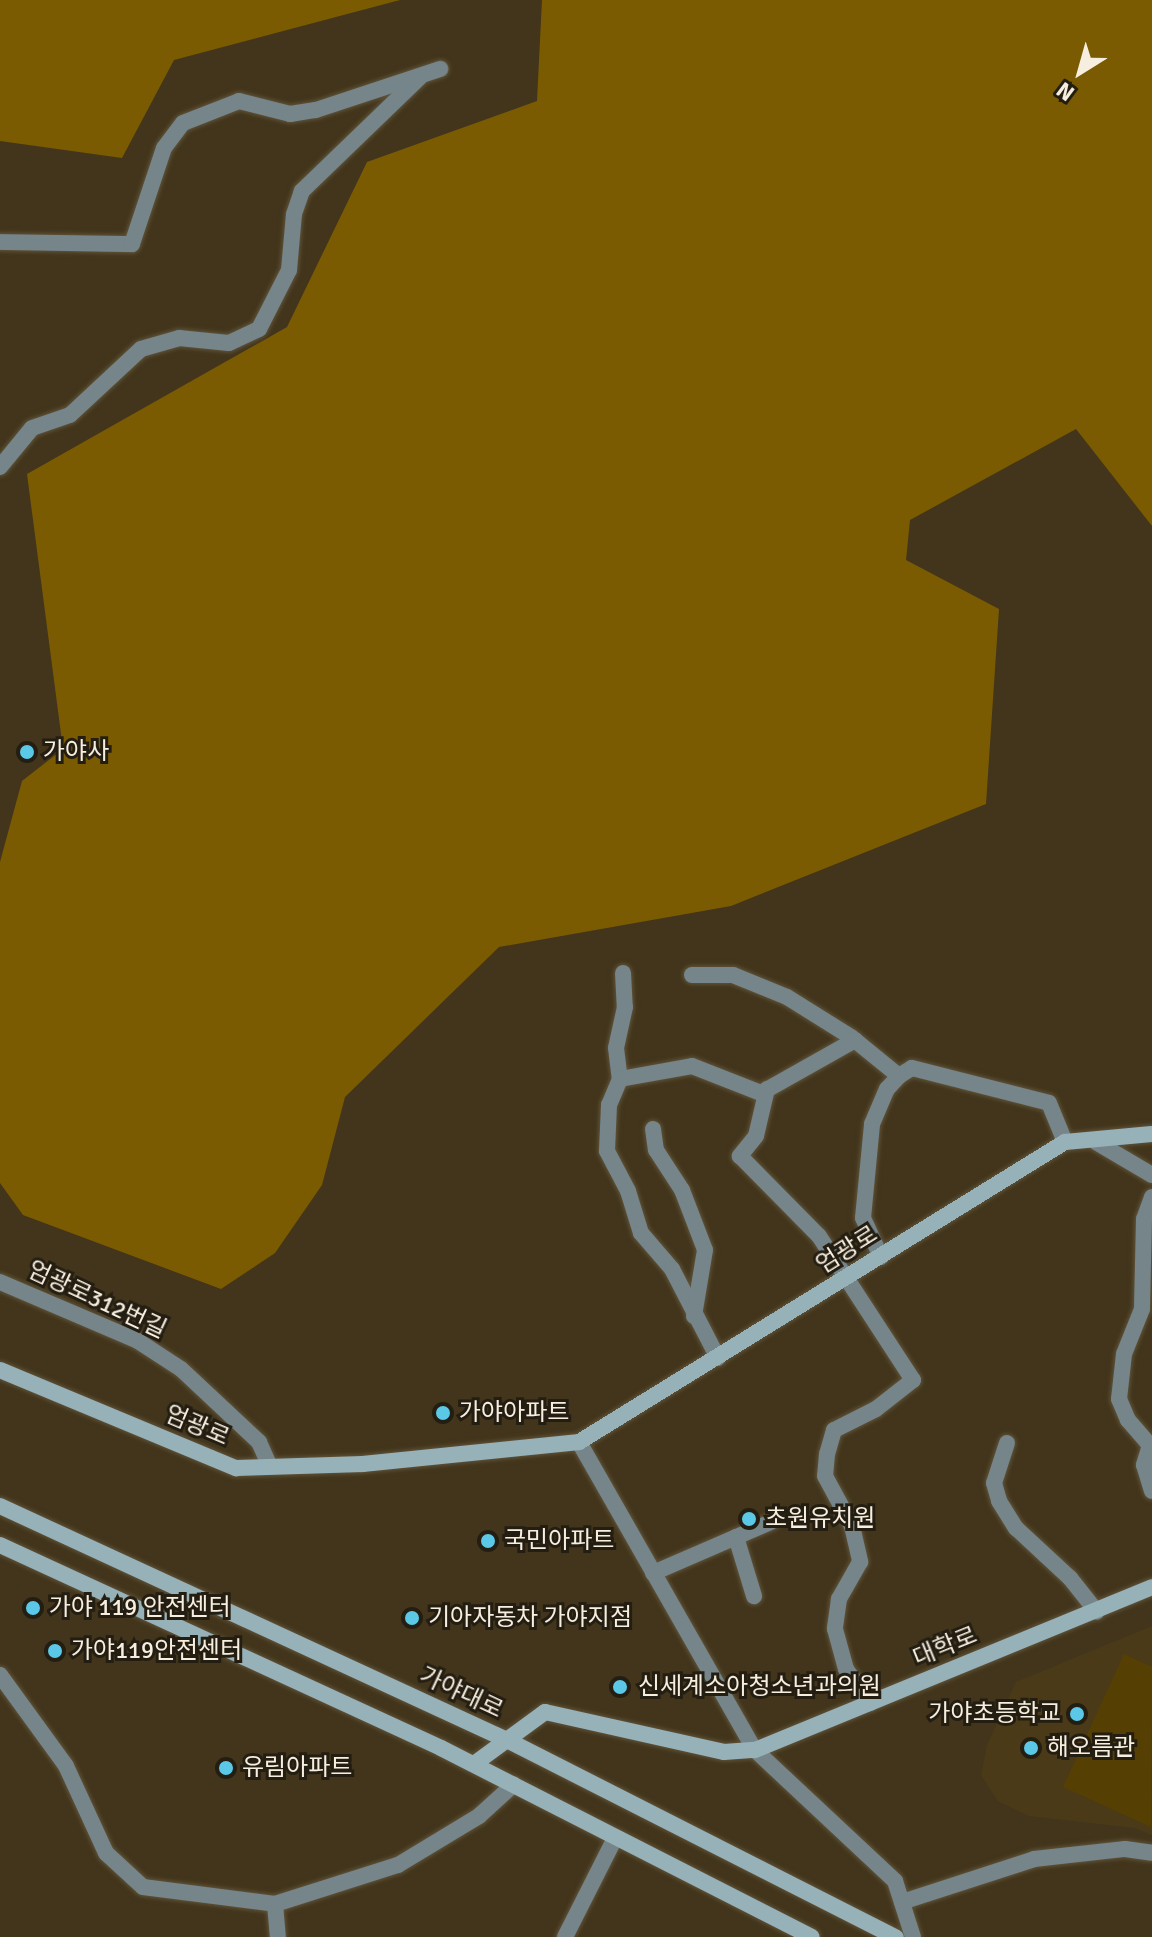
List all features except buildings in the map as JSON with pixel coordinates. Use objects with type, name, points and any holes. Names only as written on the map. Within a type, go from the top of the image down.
[{"type":"main road","points":[[1065,1142],[1096,1142],[1152,1134]]},
{"type":"main road","name":"엄광로","points":[[0,1370],[236,1468],[363,1464],[579,1442],[1065,1142]]},
{"type":"main road","name":"가야대로","points":[[0,1506],[507,1740],[896,1937]]},
{"type":"main road","points":[[0,1545],[474,1764],[812,1937]]},
{"type":"main road","name":"대학로","points":[[474,1764],[545,1712],[724,1752],[755,1750],[1152,1587]]},
{"type":"street","points":[[0,242],[132,244],[164,148],[183,123],[239,101],[290,114],[316,110],[440,69]]},
{"type":"street","points":[[0,467],[32,428],[70,415],[141,349],[179,338],[229,343],[259,329],[289,270],[294,214],[302,191],[419,78]]},
{"type":"street","points":[[623,973],[625,1007],[616,1048],[620,1079],[609,1105],[607,1151],[628,1191],[641,1233],[672,1269],[718,1358]]},
{"type":"street","points":[[692,975],[733,975],[787,997],[855,1040],[899,1076]]},
{"type":"street","points":[[620,1079],[692,1066],[729,1085],[767,1089],[855,1040]]},
{"type":"street","points":[[881,1257],[863,1218],[872,1124],[899,1076],[912,1068],[1049,1103],[1065,1142]]},
{"type":"street","points":[[767,1089],[756,1136],[740,1156],[819,1236],[850,1277],[913,1380],[876,1409],[834,1430],[827,1454],[825,1476],[852,1526],[860,1562],[839,1599],[835,1629],[846,1669],[870,1703]]},
{"type":"street","points":[[653,1129],[656,1150],[682,1190],[705,1250],[694,1316]]},
{"type":"street","points":[[1096,1142],[1152,1175]]},
{"type":"street","points":[[1152,1197],[1144,1219],[1142,1309],[1124,1354],[1119,1399],[1128,1420],[1150,1445],[1144,1465],[1152,1491]]},
{"type":"street","name":"엄광로312번길","points":[[0,1282],[138,1341],[181,1369],[259,1442],[270,1467]]},
{"type":"street","points":[[579,1442],[755,1750],[895,1881],[913,1937]]},
{"type":"street","points":[[1007,1443],[994,1483],[999,1501],[1016,1528],[1070,1578],[1097,1612]]},
{"type":"street","points":[[656,1578],[771,1522]]},
{"type":"street","points":[[736,1537],[754,1596]]},
{"type":"street","points":[[0,1675],[66,1766],[106,1853],[143,1887],[275,1904],[398,1865],[479,1816],[514,1784]]},
{"type":"street","points":[[565,1937],[615,1838]]},
{"type":"street","points":[[902,1902],[1034,1859],[1125,1849],[1152,1853]]},
{"type":"street","points":[[275,1904],[278,1937]]},
{"type":"shaded area","points":[[0,0],[400,0],[174,60],[122,158],[0,141]]},
{"type":"shaded area","points":[[542,0],[1152,0],[1152,526],[1076,429],[910,520],[906,560],[999,609],[986,804],[731,906],[499,947],[345,1097],[322,1185],[275,1253],[221,1289],[23,1215],[0,1183],[0,862],[22,781],[63,749],[27,474],[287,327],[367,162],[537,101]]},
{"type":"shaded area","name":"가야초등학교","points":[[1152,1626],[1152,1835],[1135,1828],[1029,1816],[998,1801],[981,1775],[987,1745],[1016,1682]]},
{"type":"shaded area","points":[[1124,1654],[1152,1667],[1151,1827],[1063,1787]]},
{"type":"place","name":"가야사","points":[[27,752]]},
{"type":"place","name":"가야아파트","points":[[443,1413]]},
{"type":"place","name":"초원유치원","points":[[749,1519]]},
{"type":"place","name":"국민아파트","points":[[488,1541]]},
{"type":"place","name":"가야 119 안전센터","points":[[33,1608]]},
{"type":"place","name":"기아자동차 가야지점","points":[[412,1618]]},
{"type":"place","name":"가야119안전센터","points":[[55,1651]]},
{"type":"place","name":"신세계소아청소년과의원","points":[[620,1687]]},
{"type":"place","name":"가야초등학교","points":[[1077,1714]]},
{"type":"place","name":"해오름관","points":[[1031,1748]]},
{"type":"place","name":"유림아파트","points":[[226,1768]]}]
